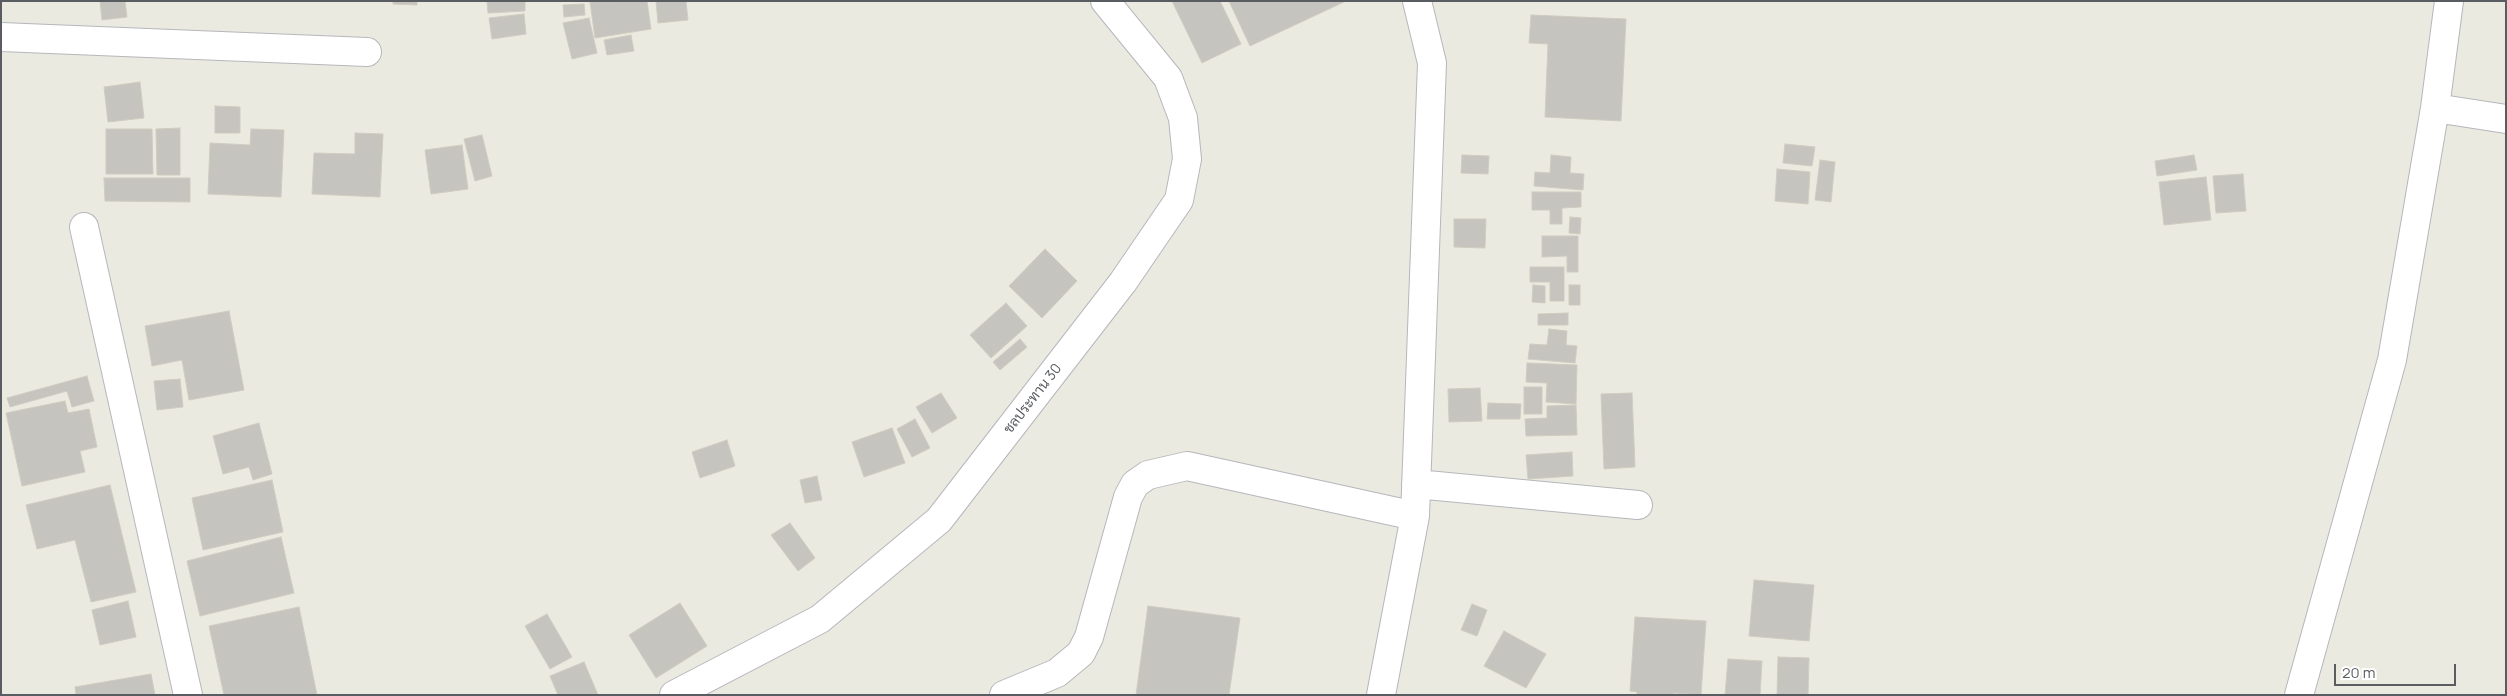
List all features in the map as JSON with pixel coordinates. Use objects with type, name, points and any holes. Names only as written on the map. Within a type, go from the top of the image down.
[{"type":"street","name":"ชลประทาน 30","points":[[674,695],[820,619],[939,520],[1123,282],[1180,200],[1187,159],[1183,118],[1168,78],[1105,1]]},
{"type":"street","points":[[1381,695],[1415,516],[1432,63],[1416,1]]},
{"type":"street","points":[[2299,695],[2392,360],[2435,108],[2449,1]]},
{"type":"street","points":[[1,37],[367,52]]},
{"type":"street","points":[[2435,108],[2506,119]]},
{"type":"street","points":[[84,227],[188,695]]},
{"type":"street","points":[[1004,695],[1057,673],[1081,653],[1089,637],[1128,497],[1135,484],[1148,475],[1187,466],[1415,516]]},
{"type":"street","points":[[1416,484],[1638,505]]},
{"type":"building","points":[[100,1],[125,1],[127,17],[102,20]]},
{"type":"building","points":[[393,1],[417,1],[417,5],[393,4]]},
{"type":"building","points":[[487,1],[525,1],[525,11],[488,13]]},
{"type":"building","points":[[647,1],[651,29],[595,38],[590,2]]},
{"type":"building","points":[[656,1],[686,1],[688,20],[658,23]]},
{"type":"building","points":[[1172,1],[1220,1],[1241,44],[1202,63]]},
{"type":"building","points":[[1229,1],[1346,1],[1250,46]]},
{"type":"building","points":[[584,4],[585,15],[564,17],[563,5]]},
{"type":"building","points":[[524,14],[526,34],[492,39],[489,18]]},
{"type":"building","points":[[1531,15],[1626,19],[1621,121],[1545,117],[1548,44],[1529,43]]},
{"type":"building","points":[[589,18],[597,53],[572,59],[563,23]]},
{"type":"building","points":[[631,35],[634,51],[607,55],[604,40]]},
{"type":"building","points":[[140,82],[144,118],[108,122],[104,87]]},
{"type":"building","points":[[215,106],[240,107],[240,133],[215,133]]},
{"type":"building","points":[[180,128],[180,175],[157,175],[156,129]]},
{"type":"building","points":[[106,129],[152,129],[153,174],[106,174]]},
{"type":"building","points":[[251,129],[284,130],[281,197],[208,194],[210,143],[250,145]]},
{"type":"building","points":[[355,133],[383,134],[380,197],[312,194],[314,153],[355,154]]},
{"type":"building","points":[[482,135],[492,176],[475,181],[464,139]]},
{"type":"building","points":[[1785,144],[1815,147],[1812,166],[1783,163]]},
{"type":"building","points":[[462,145],[468,189],[431,194],[425,150]]},
{"type":"building","points":[[1462,155],[1489,156],[1488,174],[1461,173]]},
{"type":"building","points":[[1551,155],[1571,157],[1570,173],[1584,174],[1583,190],[1534,186],[1535,172],[1550,173]]},
{"type":"building","points":[[2194,155],[2197,170],[2157,176],[2155,161]]},
{"type":"building","points":[[1820,160],[1835,162],[1831,202],[1815,200]]},
{"type":"building","points":[[1777,169],[1810,172],[1808,204],[1775,201]]},
{"type":"building","points":[[2243,174],[2246,211],[2216,213],[2213,176]]},
{"type":"building","points":[[2206,177],[2211,220],[2164,225],[2159,182]]},
{"type":"building","points":[[104,178],[190,178],[190,202],[105,201]]},
{"type":"building","points":[[1532,192],[1581,192],[1581,207],[1562,208],[1562,224],[1550,224],[1550,210],[1532,210]]},
{"type":"building","points":[[1570,217],[1581,218],[1580,234],[1569,233]]},
{"type":"building","points":[[1454,219],[1486,219],[1485,248],[1454,247]]},
{"type":"building","points":[[1542,236],[1578,236],[1578,272],[1567,272],[1567,256],[1542,257]]},
{"type":"building","points":[[1045,249],[1077,281],[1042,318],[1009,286]]},
{"type":"building","points":[[1530,267],[1564,267],[1564,301],[1550,301],[1550,282],[1530,282]]},
{"type":"building","points":[[1533,285],[1545,286],[1545,303],[1532,302]]},
{"type":"building","points":[[1569,285],[1580,285],[1580,305],[1569,305]]},
{"type":"building","points":[[1006,303],[1027,326],[991,358],[970,335]]},
{"type":"building","points":[[229,311],[244,390],[189,400],[182,360],[152,366],[145,326]]},
{"type":"building","points":[[1568,313],[1568,325],[1538,325],[1538,314]]},
{"type":"building","points":[[1549,329],[1567,331],[1566,345],[1577,346],[1575,363],[1528,359],[1530,344],[1547,345]]},
{"type":"building","points":[[1020,339],[1027,347],[1000,370],[993,362]]},
{"type":"building","points":[[1527,363],[1577,365],[1576,404],[1546,402],[1547,383],[1526,382]]},
{"type":"building","points":[[87,376],[94,401],[72,407],[67,391],[10,407],[7,398]]},
{"type":"building","points":[[180,379],[183,407],[157,410],[154,381]]},
{"type":"building","points":[[1524,387],[1542,387],[1542,414],[1524,414]]},
{"type":"building","points":[[1480,388],[1482,421],[1449,422],[1448,389]]},
{"type":"building","points":[[941,393],[957,418],[932,433],[916,407]]},
{"type":"building","points":[[1632,393],[1635,467],[1604,469],[1601,394]]},
{"type":"building","points":[[65,401],[68,413],[89,409],[97,447],[80,451],[85,472],[22,486],[6,413]]},
{"type":"building","points":[[1488,403],[1521,404],[1520,419],[1487,419]]},
{"type":"building","points":[[1576,405],[1577,435],[1526,436],[1525,419],[1547,418],[1547,406]]},
{"type":"building","points":[[915,419],[930,448],[912,457],[897,429]]},
{"type":"building","points":[[259,423],[272,474],[253,480],[249,467],[223,474],[213,436]]},
{"type":"building","points":[[892,428],[905,463],[864,477],[852,442]]},
{"type":"building","points":[[727,440],[735,466],[700,478],[692,452]]},
{"type":"building","points":[[1572,452],[1573,476],[1528,479],[1526,455]]},
{"type":"building","points":[[817,476],[822,500],[805,503],[800,480]]},
{"type":"building","points":[[272,480],[283,532],[203,550],[192,498]]},
{"type":"building","points":[[110,485],[136,592],[91,602],[75,540],[37,549],[26,505]]},
{"type":"building","points":[[790,523],[815,558],[798,571],[771,535]]},
{"type":"building","points":[[281,537],[294,593],[200,616],[187,561]]},
{"type":"building","points":[[1754,580],[1814,585],[1809,641],[1749,636]]},
{"type":"building","points":[[128,601],[136,637],[100,645],[92,610]]},
{"type":"building","points":[[680,603],[707,646],[656,678],[629,635]]},
{"type":"building","points":[[1472,604],[1487,610],[1477,636],[1461,630]]},
{"type":"building","points":[[1148,606],[1240,618],[1229,695],[1136,695]]},
{"type":"building","points":[[299,607],[317,695],[224,695],[209,626]]},
{"type":"building","points":[[547,614],[572,657],[550,669],[525,626]]},
{"type":"building","points":[[1635,617],[1706,621],[1701,695],[1673,693],[1673,695],[1637,695],[1637,692],[1630,691]]},
{"type":"building","points":[[1504,631],[1546,654],[1526,688],[1484,666]]},
{"type":"building","points":[[1778,657],[1809,658],[1808,695],[1777,695]]},
{"type":"building","points":[[1728,659],[1762,661],[1760,695],[1725,695]]},
{"type":"building","points":[[584,662],[598,695],[558,695],[550,676]]},
{"type":"building","points":[[151,674],[155,695],[76,695],[75,687]]}]
